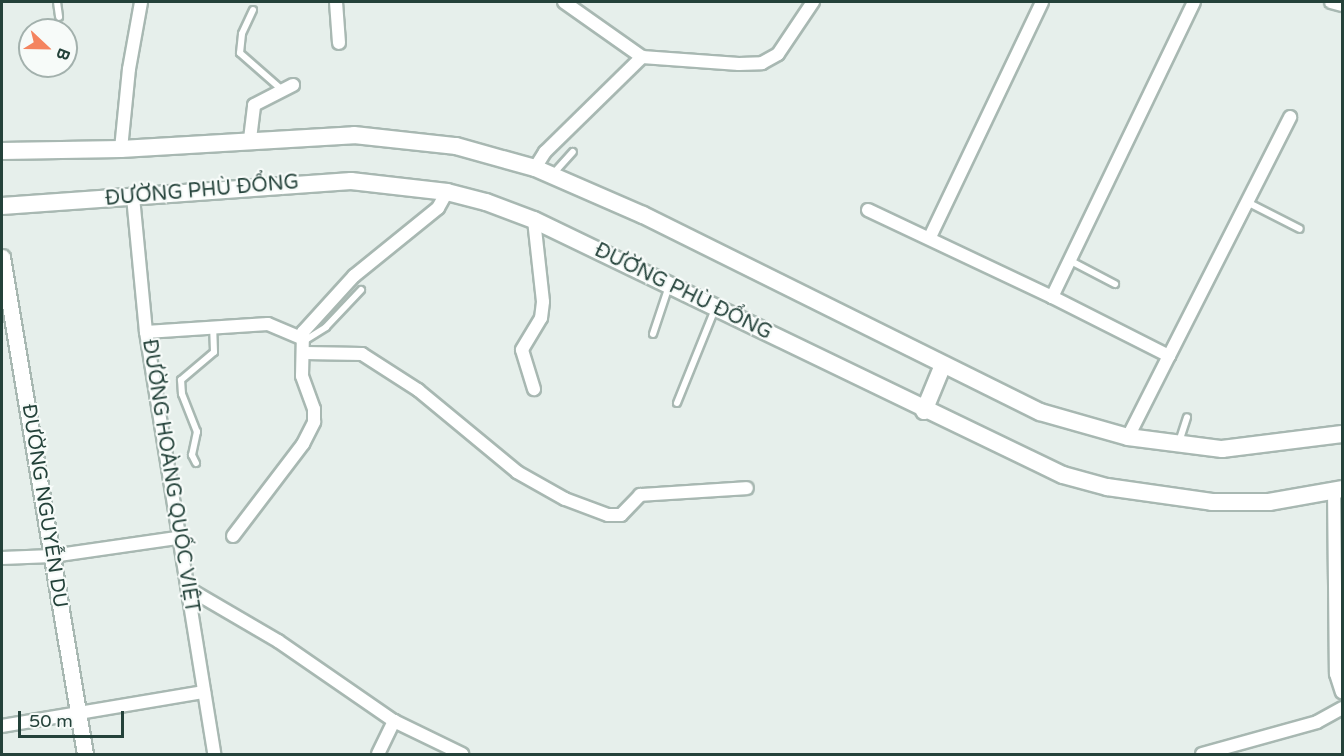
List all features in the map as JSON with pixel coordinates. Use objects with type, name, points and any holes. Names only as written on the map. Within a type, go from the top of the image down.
[{"type":"main road","points":[[2,151],[122,149],[250,139],[354,135],[402,138],[456,146],[535,168],[643,215],[1040,412],[1128,437],[1178,446],[1254,447],[1342,434]]},
{"type":"main road","name":"ĐƯỜNG PHÙ ĐỔNG","points":[[2,207],[351,181],[447,192],[486,202],[534,220],[1019,456],[1107,487],[1212,502],[1269,502],[1338,489]]},
{"type":"main road","points":[[924,411],[943,365]]},
{"type":"street","points":[[122,149],[129,69],[141,2]]},
{"type":"street","points":[[336,2],[339,43]]},
{"type":"street","points":[[564,2],[642,57],[687,63],[762,63],[778,54],[813,2]]},
{"type":"street","points":[[930,237],[1042,2]]},
{"type":"street","points":[[1052,297],[1194,2]]},
{"type":"street","points":[[1331,2],[1342,5]]},
{"type":"street","points":[[535,168],[545,152],[642,57]]},
{"type":"street","points":[[250,139],[254,105],[287,87]]},
{"type":"street","points":[[1128,437],[1290,117]]},
{"type":"street","points":[[233,536],[303,444],[314,422],[314,409],[302,376],[303,345],[354,276],[438,208],[447,192]]},
{"type":"street","name":"ĐƯỜNG HOÀNG QUỐC VIỆT","points":[[133,198],[146,332],[177,538],[189,589],[214,754]]},
{"type":"street","points":[[868,210],[930,237],[1169,356]]},
{"type":"street","points":[[534,220],[543,302],[541,318],[522,350],[534,389]]},
{"type":"street","name":"ĐƯỜNG NGUYỄN DU","points":[[2,257],[5,293],[85,754]]},
{"type":"street","points":[[146,332],[268,324],[303,345],[362,354],[418,390],[517,472],[565,499],[608,515],[621,515],[640,495],[747,488]]},
{"type":"street","points":[[1338,489],[1336,674],[1342,692]]},
{"type":"street","points":[[2,558],[52,556],[177,538]]},
{"type":"street","points":[[189,589],[278,641],[394,721],[462,754]]},
{"type":"street","points":[[2,726],[204,692]]},
{"type":"street","points":[[1202,754],[1317,722],[1342,708]]},
{"type":"street","points":[[378,754],[394,721]]},
{"type":"lane","points":[[57,2],[59,17]]},
{"type":"lane","points":[[253,10],[242,34],[240,53],[287,87]]},
{"type":"lane","points":[[552,175],[573,152]]},
{"type":"lane","points":[[1247,202],[1300,229]]},
{"type":"lane","points":[[1069,260],[1115,284]]},
{"type":"lane","points":[[653,334],[669,285]]},
{"type":"lane","points":[[303,345],[326,327],[361,290]]},
{"type":"lane","points":[[677,404],[716,309]]},
{"type":"lane","points":[[196,463],[192,455],[197,432],[182,394],[181,380],[214,352],[213,328]]},
{"type":"lane","points":[[1178,446],[1187,417]]}]
